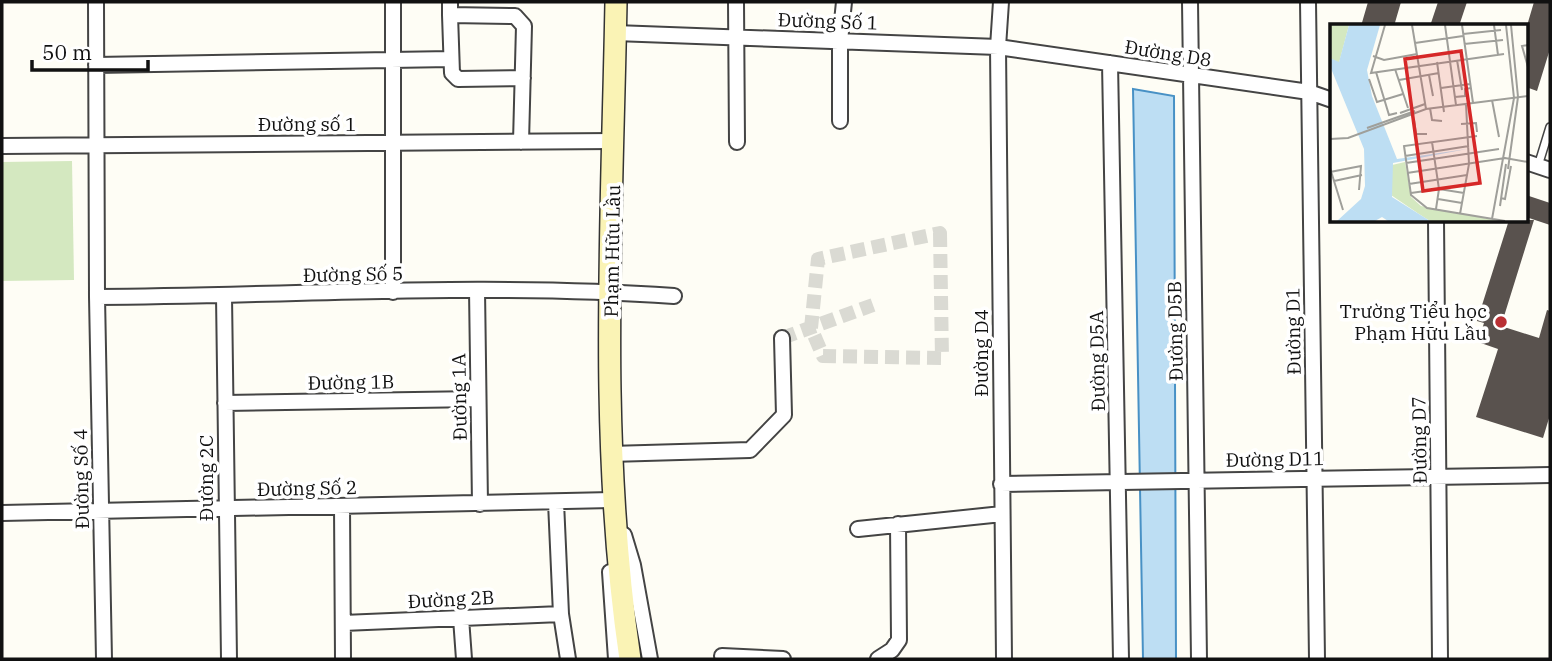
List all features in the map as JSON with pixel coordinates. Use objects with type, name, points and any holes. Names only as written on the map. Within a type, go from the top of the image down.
[{"type":"main road","name":"Phạm Hữu Lầu","points":[[616,2],[610,454],[612,500],[630,659]]},
{"type":"street","points":[[96,2],[97,297]]},
{"type":"street","name":"Đường Số 5","points":[[393,2],[393,292]]},
{"type":"street","points":[[736,2],[737,142]]},
{"type":"street","points":[[840,121],[840,41],[845,2]]},
{"type":"street","name":"Đường D4","points":[[1001,2],[998,47],[1004,659]]},
{"type":"street","name":"Đường D5B","points":[[1190,2],[1191,479],[1199,659]]},
{"type":"street","name":"Đường D1","points":[[1308,2],[1317,659]]},
{"type":"street","points":[[521,142],[523,78],[524,26],[515,16],[450,8],[452,73],[458,79],[523,78]]},
{"type":"street","name":"Đường Số 1","points":[[615,33],[998,47]]},
{"type":"street","name":"Đường D8","points":[[998,47],[1191,78],[1309,92],[1330,99]]},
{"type":"street","points":[[96,65],[452,59]]},
{"type":"street","name":"Đường D5A","points":[[1110,63],[1121,659]]},
{"type":"street","name":"Đường số 1","points":[[2,146],[614,141]]},
{"type":"street","name":"Đường D7","points":[[1436,222],[1440,659]]},
{"type":"street","name":"Đường Số 5","points":[[97,297],[477,290],[611,291],[674,296]]},
{"type":"street","name":"Đường 1A","points":[[477,290],[480,504]]},
{"type":"street","name":"Đường 2C","points":[[225,296],[225,509],[229,659]]},
{"type":"street","name":"Đường Số 4","points":[[97,297],[104,659]]},
{"type":"street","points":[[610,454],[750,450],[783,415],[782,338]]},
{"type":"street","name":"Đường 1B","points":[[225,403],[478,399]]},
{"type":"street","name":"Đường D11","points":[[1001,484],[1550,475]]},
{"type":"street","name":"Đường Số 2","points":[[2,513],[612,500]]},
{"type":"street","name":"Phạm Hữu Lầu","points":[[612,500],[609,549],[616,659]]},
{"type":"street","name":"Phạm Hữu Lầu","points":[[612,500],[633,565],[650,659]]},
{"type":"street","points":[[556,502],[561,614],[568,659]]},
{"type":"street","points":[[342,506],[343,659]]},
{"type":"street","points":[[859,528],[1002,514]]},
{"type":"street","points":[[878,659],[892,650],[899,640],[898,524]]},
{"type":"street","name":"Đường 2B","points":[[343,624],[561,614]]},
{"type":"street","points":[[461,618],[464,659]]},
{"type":"street","points":[[722,656],[783,659]]},
{"type":"lane","points":[[1538,166],[1550,127]]},
{"type":"green space","points":[[72,161],[74,280],[2,281],[2,162]]},
{"type":"water","points":[[1133,89],[1174,96],[1176,659],[1143,659]]},
{"type":"building","points":[[1368,2],[1401,2],[1395,24],[1362,24]]},
{"type":"building","points":[[1438,2],[1467,2],[1460,24],[1431,24]]},
{"type":"building","points":[[1534,2],[1550,2],[1550,49],[1537,91],[1528,88],[1527,24]]},
{"type":"building","points":[[1528,196],[1550,203],[1550,225],[1528,218]]},
{"type":"building","points":[[1534,220],[1501,326],[1539,338],[1547,310],[1550,311],[1550,415],[1543,438],[1476,417],[1498,349],[1478,342],[1484,323],[1477,321],[1508,222]]},
{"type":"tunnel","points":[[940,233],[942,358],[823,356],[811,328],[818,259],[940,233]]},
{"type":"tunnel","points":[[782,338],[873,305]]},
{"type":"place","name":"Trường Tiểu học Phạm Hữu Lầu","points":[[1501,322]]}]
